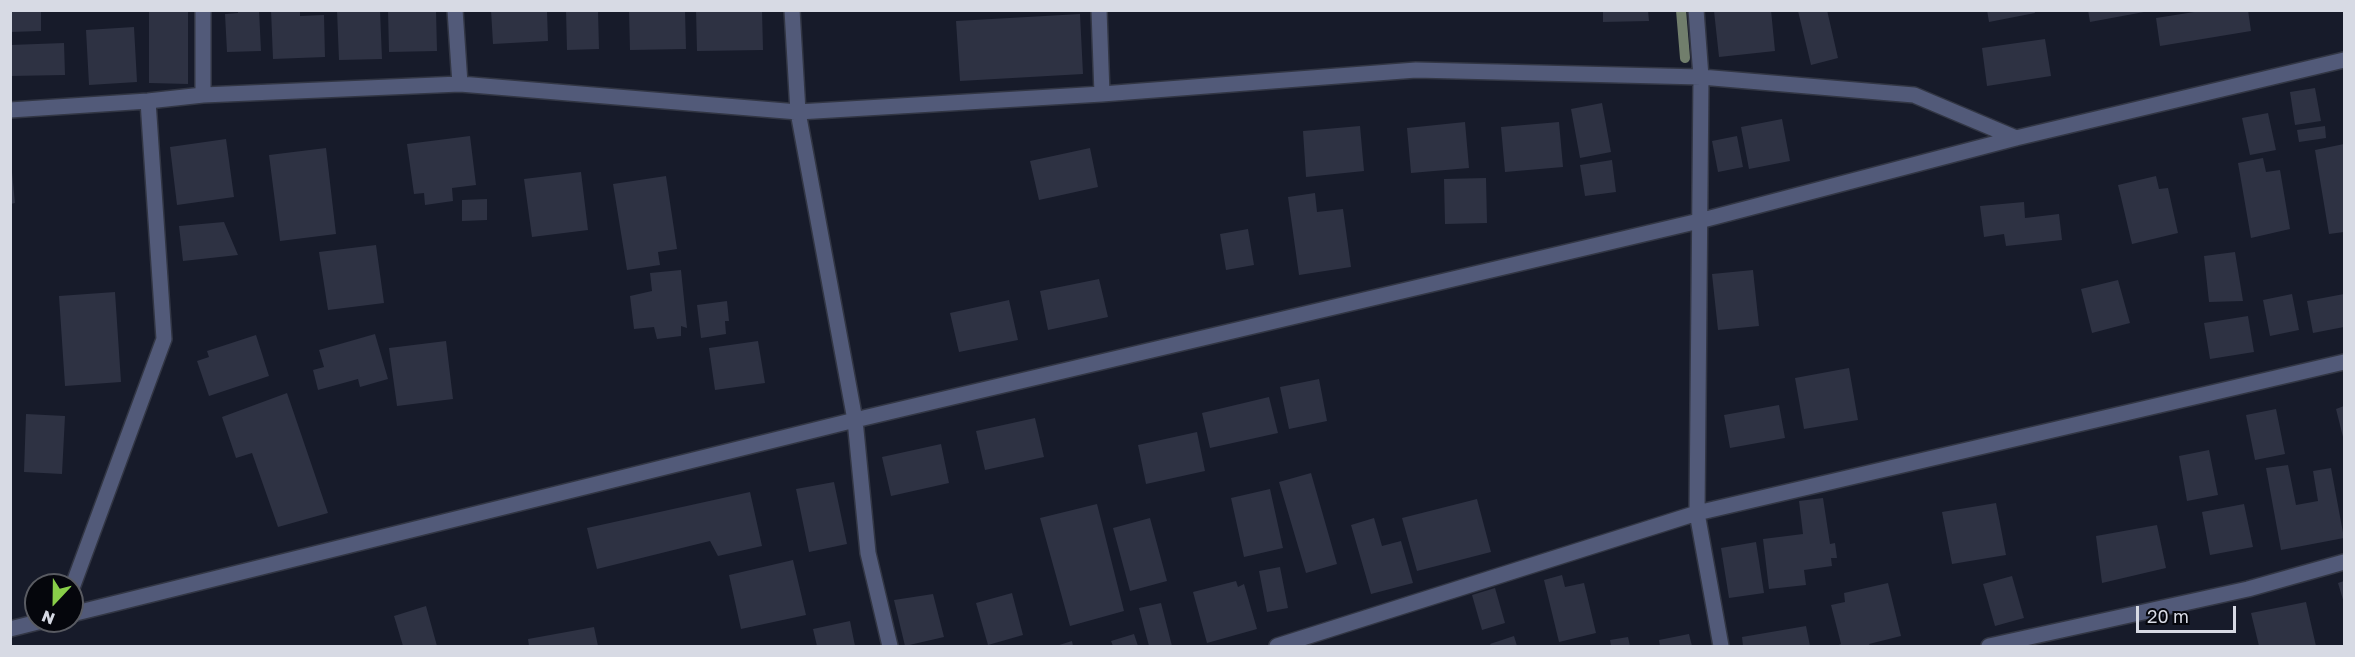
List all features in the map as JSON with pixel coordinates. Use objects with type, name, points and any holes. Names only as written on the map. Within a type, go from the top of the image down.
[{"type":"street","points":[[203,10],[203,95]]},
{"type":"street","points":[[454,10],[460,84]]},
{"type":"street","points":[[792,10],[798,112],[855,420],[868,553],[890,646]]},
{"type":"street","points":[[1099,10],[1102,94]]},
{"type":"street","points":[[1696,10],[1701,77],[1697,513],[1721,646]]},
{"type":"street","points":[[84,611],[855,420],[1699,221],[2016,138],[2344,60]]},
{"type":"street","points":[[10,110],[203,95],[460,84],[798,112],[1102,94],[1416,70],[1701,77],[1914,95],[2016,138]]},
{"type":"street","points":[[78,573],[165,339],[148,101]]},
{"type":"street","points":[[1277,646],[1697,513],[2344,362]]},
{"type":"street","points":[[1989,646],[2248,589],[2344,562]]},
{"type":"building","points":[[10,10],[41,10],[41,31],[10,32]]},
{"type":"building","points":[[149,10],[188,10],[188,84],[149,83]]},
{"type":"building","points":[[238,10],[259,10],[261,51],[227,52],[225,14],[238,13]]},
{"type":"building","points":[[271,10],[300,10],[300,16],[324,15],[325,57],[273,59]]},
{"type":"building","points":[[337,10],[380,10],[382,59],[339,60]]},
{"type":"building","points":[[388,10],[436,10],[437,51],[389,52]]},
{"type":"building","points":[[491,10],[547,10],[548,41],[493,44]]},
{"type":"building","points":[[566,10],[598,10],[599,49],[567,50]]},
{"type":"building","points":[[629,10],[685,10],[686,49],[630,50]]},
{"type":"building","points":[[696,10],[762,10],[763,50],[697,51]]},
{"type":"building","points":[[1603,10],[1648,10],[1649,21],[1603,22]]},
{"type":"building","points":[[1771,10],[1775,51],[1719,57],[1714,11]]},
{"type":"building","points":[[1827,10],[1838,58],[1811,65],[1798,11]]},
{"type":"building","points":[[1987,10],[2034,10],[2035,13],[1989,22]]},
{"type":"building","points":[[2088,10],[2144,10],[2144,12],[2090,22]]},
{"type":"building","points":[[2207,10],[2248,10],[2251,31],[2160,46],[2156,18]]},
{"type":"building","points":[[1080,14],[1083,74],[960,81],[956,21]]},
{"type":"building","points":[[134,27],[137,82],[89,85],[86,30]]},
{"type":"building","points":[[2045,39],[2051,76],[1987,86],[1982,48]]},
{"type":"building","points":[[64,43],[65,75],[10,76],[10,45]]},
{"type":"building","points":[[2315,88],[2321,121],[2295,125],[2290,92]]},
{"type":"building","points":[[1602,103],[1611,152],[1580,158],[1571,109]]},
{"type":"building","points":[[2268,113],[2276,150],[2250,155],[2242,118]]},
{"type":"building","points":[[1782,119],[1790,161],[1749,169],[1741,127]]},
{"type":"building","points":[[1465,122],[1469,168],[1411,173],[1407,128]]},
{"type":"building","points":[[1559,122],[1563,167],[1505,172],[1501,127]]},
{"type":"building","points":[[1360,126],[1364,171],[1306,177],[1303,131]]},
{"type":"building","points":[[2325,126],[2326,138],[2299,142],[2297,130]]},
{"type":"building","points":[[470,136],[476,185],[452,188],[453,201],[425,205],[424,193],[414,194],[407,144]]},
{"type":"building","points":[[1737,136],[1743,167],[1718,172],[1712,141]]},
{"type":"building","points":[[226,139],[234,197],[177,205],[170,147]]},
{"type":"building","points":[[2344,144],[2344,232],[2329,234],[2315,150]]},
{"type":"building","points":[[326,148],[336,234],[280,241],[269,155]]},
{"type":"building","points":[[1090,148],[1098,187],[1039,200],[1030,161]]},
{"type":"building","points":[[2263,158],[2266,172],[2280,170],[2290,229],[2251,238],[2238,163]]},
{"type":"building","points":[[1612,160],[1616,192],[1585,196],[1580,165]]},
{"type":"building","points":[[10,172],[12,172],[15,203],[10,204]]},
{"type":"building","points":[[581,172],[588,230],[532,237],[524,179]]},
{"type":"building","points":[[666,176],[677,249],[658,252],[660,265],[627,270],[613,184]]},
{"type":"building","points":[[2156,176],[2159,189],[2168,188],[2178,233],[2132,244],[2118,185]]},
{"type":"building","points":[[1486,178],[1487,223],[1445,224],[1444,179]]},
{"type":"building","points":[[1315,193],[1317,212],[1343,209],[1351,267],[1299,275],[1288,197]]},
{"type":"building","points":[[487,199],[487,220],[462,221],[462,200]]},
{"type":"building","points":[[2024,202],[2025,218],[2059,214],[2062,240],[2006,246],[2004,234],[1984,237],[1980,206]]},
{"type":"building","points":[[224,222],[238,255],[183,261],[179,226]]},
{"type":"building","points":[[1248,229],[1254,265],[1226,270],[1220,234]]},
{"type":"building","points":[[376,245],[384,303],[328,310],[319,252]]},
{"type":"building","points":[[2235,252],[2243,301],[2209,302],[2204,256]]},
{"type":"building","points":[[681,270],[687,328],[681,326],[681,336],[657,339],[654,327],[634,329],[630,296],[652,291],[650,273]]},
{"type":"building","points":[[1753,270],[1759,326],[1718,330],[1712,274]]},
{"type":"building","points":[[1099,279],[1108,317],[1048,330],[1040,291]]},
{"type":"building","points":[[2118,280],[2130,323],[2092,333],[2081,289]]},
{"type":"building","points":[[115,292],[121,382],[65,386],[59,296]]},
{"type":"building","points":[[2292,294],[2299,330],[2270,336],[2263,300]]},
{"type":"building","points":[[2344,294],[2344,327],[2313,333],[2307,301]]},
{"type":"building","points":[[1009,300],[1018,340],[959,352],[950,313]]},
{"type":"building","points":[[727,301],[729,321],[725,321],[726,334],[701,338],[697,305]]},
{"type":"building","points":[[2248,316],[2254,352],[2210,359],[2204,323]]},
{"type":"building","points":[[375,334],[388,379],[360,387],[358,379],[318,390],[313,370],[324,367],[319,350]]},
{"type":"building","points":[[256,335],[269,376],[209,396],[197,361],[209,357],[207,351]]},
{"type":"building","points":[[446,341],[453,399],[397,406],[389,348]]},
{"type":"building","points":[[758,341],[765,383],[715,390],[709,348]]},
{"type":"building","points":[[1849,368],[1858,420],[1804,429],[1795,378]]},
{"type":"building","points":[[1319,379],[1327,421],[1289,429],[1280,387]]},
{"type":"building","points":[[287,393],[328,513],[278,527],[252,453],[236,458],[222,417]]},
{"type":"building","points":[[1269,397],[1278,433],[1210,448],[1202,413]]},
{"type":"building","points":[[1779,405],[1785,438],[1730,448],[1724,415]]},
{"type":"building","points":[[2344,406],[2344,441],[2336,409]]},
{"type":"building","points":[[2276,409],[2285,454],[2255,460],[2246,415]]},
{"type":"building","points":[[26,414],[65,416],[62,474],[24,472]]},
{"type":"building","points":[[1035,418],[1044,457],[985,470],[976,431]]},
{"type":"building","points":[[1197,432],[1205,471],[1146,484],[1138,445]]},
{"type":"building","points":[[941,444],[949,483],[891,496],[882,457]]},
{"type":"building","points":[[2209,450],[2218,495],[2187,501],[2179,456]]},
{"type":"building","points":[[2288,465],[2296,505],[2318,501],[2313,471],[2331,468],[2344,538],[2281,550],[2266,468]]},
{"type":"building","points":[[1311,473],[1337,564],[1306,573],[1279,482]]},
{"type":"building","points":[[834,482],[847,544],[809,552],[796,489]]},
{"type":"building","points":[[1270,489],[1283,548],[1244,557],[1231,498]]},
{"type":"building","points":[[750,492],[762,546],[718,556],[710,541],[597,569],[587,528]]},
{"type":"building","points":[[1823,498],[1830,544],[1835,543],[1837,558],[1831,558],[1832,566],[1804,570],[1806,585],[1769,589],[1763,539],[1803,534],[1799,501]]},
{"type":"building","points":[[1477,499],[1491,552],[1417,571],[1402,518]]},
{"type":"building","points":[[1996,503],[2006,555],[1952,564],[1942,512]]},
{"type":"building","points":[[1097,504],[1124,611],[1070,626],[1040,518]]},
{"type":"building","points":[[2244,504],[2253,547],[2210,555],[2202,512]]},
{"type":"building","points":[[1150,518],[1167,581],[1130,591],[1113,528]]},
{"type":"building","points":[[1374,518],[1382,546],[1401,541],[1413,583],[1371,594],[1351,525]]},
{"type":"building","points":[[2157,525],[2166,568],[2102,583],[2096,536]]},
{"type":"building","points":[[1756,542],[1764,593],[1729,598],[1721,548]]},
{"type":"building","points":[[793,560],[806,615],[741,629],[729,575]]},
{"type":"building","points":[[1280,567],[1288,608],[1267,612],[1259,571]]},
{"type":"building","points":[[1562,575],[1565,587],[1584,583],[1596,633],[1559,642],[1544,580]]},
{"type":"building","points":[[2012,576],[2024,618],[1995,626],[1983,584]]},
{"type":"building","points":[[1236,581],[1238,587],[1244,584],[1257,629],[1207,643],[1193,592]]},
{"type":"building","points":[[2344,581],[2344,603],[2338,583]]},
{"type":"building","points":[[1888,583],[1901,636],[1869,644],[1870,646],[1836,646],[1841,644],[1831,605],[1845,602],[1844,593]]},
{"type":"building","points":[[1495,588],[1505,623],[1482,630],[1472,595]]},
{"type":"building","points":[[1012,593],[1023,635],[988,645],[976,603]]},
{"type":"building","points":[[933,594],[944,637],[905,646],[894,600]]},
{"type":"building","points":[[2306,602],[2316,646],[2259,646],[2251,613]]},
{"type":"building","points":[[1161,603],[1172,646],[1149,646],[1139,608]]},
{"type":"building","points":[[426,606],[437,646],[403,646],[394,616]]},
{"type":"building","points":[[850,621],[855,646],[817,646],[813,629]]},
{"type":"building","points":[[1806,626],[1810,646],[1743,646],[1742,637]]},
{"type":"building","points":[[594,627],[598,646],[529,646],[528,639]]},
{"type":"building","points":[[1134,634],[1138,646],[1113,646],[1111,641]]},
{"type":"building","points":[[1689,634],[1692,646],[1660,646],[1659,640]]},
{"type":"building","points":[[1514,636],[1517,646],[1491,646],[1490,644]]},
{"type":"building","points":[[1628,637],[1630,646],[1611,646],[1610,640]]},
{"type":"building","points":[[1072,641],[1073,646],[1056,646]]},
{"type":"waterway","points":[[1681,10],[1685,58]]}]
